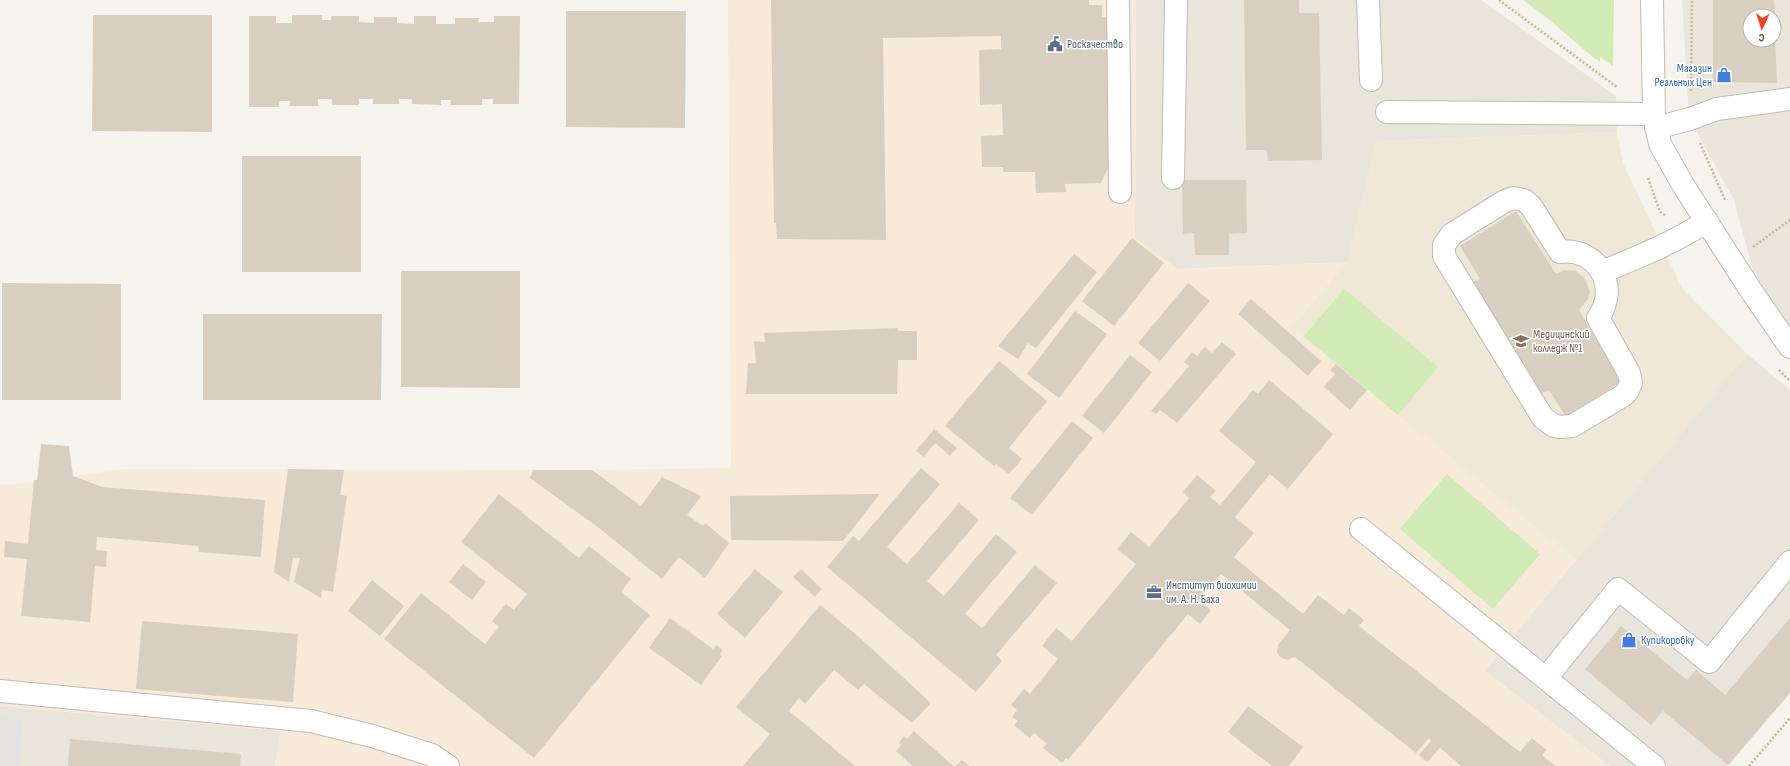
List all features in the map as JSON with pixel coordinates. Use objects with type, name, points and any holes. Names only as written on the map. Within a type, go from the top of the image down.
[{"type":"street","points":[[1118,0],[1120,192]]},
{"type":"street","points":[[1173,178],[1176,0]]},
{"type":"street","points":[[1368,0],[1371,80]]},
{"type":"street","points":[[1652,0],[1655,121],[1660,144],[1683,186],[1752,292],[1790,347]]},
{"type":"street","points":[[1386,112],[1655,121],[1690,119],[1716,109],[1790,99]]},
{"type":"street","points":[[1520,199],[1531,206],[1560,252],[1572,251],[1584,255],[1594,262],[1602,272],[1606,283],[1607,296],[1605,306],[1598,318],[1629,373],[1631,378],[1630,387],[1624,395],[1572,426],[1554,426],[1540,414],[1447,261],[1444,253],[1444,246],[1452,234],[1505,201],[1520,199]]},
{"type":"street","points":[[1602,272],[1663,246],[1707,221]]},
{"type":"street","points":[[1361,529],[1654,766]]},
{"type":"street","points":[[1546,678],[1618,589],[1709,662],[1790,562]]},
{"type":"street","points":[[0,691],[311,721],[372,736],[432,755],[448,766]]},
{"type":"path","points":[[1499,0],[1618,88]]},
{"type":"path","points":[[1692,0],[1690,119],[1728,207]]},
{"type":"path","points":[[1749,249],[1790,220]]},
{"type":"path","points":[[1749,766],[1790,718]]},
{"type":"shaded area","points":[[728,0],[1136,0],[1135,238],[1178,269],[1347,262],[1291,328],[1576,560],[1485,671],[1610,766],[275,766],[280,731],[0,706],[0,484],[9,485],[126,469],[592,470],[731,468]]},
{"type":"shaded area","points":[[1136,0],[1481,0],[1616,96],[1617,132],[1377,141],[1347,262],[1178,269],[1135,238]]},
{"type":"shaded area","points":[[1682,0],[1790,0],[1790,325],[1761,300],[1734,200],[1689,118]]},
{"type":"shaded area","name":"Медицинский колледж №1","points":[[1617,132],[1623,163],[1682,288],[1747,354],[1576,560],[1291,328],[1347,262],[1377,141]]},
{"type":"shaded area","points":[[1747,354],[1790,390],[1790,693],[1728,766],[1610,766],[1484,671]]},
{"type":"shaded area","points":[[0,706],[281,731],[275,766],[0,766]]},
{"type":"shaded area","points":[[0,718],[22,720],[19,766],[0,766]]},
{"type":"green space","points":[[1523,0],[1614,0],[1613,66],[1600,57],[1600,62],[1594,58],[1546,17]]},
{"type":"green space","points":[[1344,289],[1438,367],[1398,415],[1304,336]]},
{"type":"green space","points":[[1447,474],[1540,554],[1493,609],[1400,529]]},
{"type":"building","points":[[771,0],[1089,0],[1089,5],[1102,5],[1102,17],[1110,17],[1113,157],[1101,183],[1065,184],[1066,192],[1036,193],[1035,172],[1003,172],[1003,167],[982,167],[981,136],[1003,135],[1002,104],[980,105],[979,50],[1001,49],[1001,36],[883,38],[886,240],[777,239],[776,223],[774,223]]},
{"type":"building","points":[[1244,0],[1299,0],[1299,13],[1319,13],[1322,160],[1268,161],[1267,150],[1246,150]]},
{"type":"building","points":[[1713,0],[1774,0],[1774,8],[1742,8],[1742,48],[1775,48],[1777,83],[1713,82]]},
{"type":"building","points":[[566,11],[686,11],[685,128],[566,127]]},
{"type":"building","points":[[93,15],[212,15],[212,132],[92,131]]},
{"type":"building","points":[[292,15],[322,15],[322,20],[331,20],[331,16],[359,16],[359,22],[374,23],[374,17],[397,17],[397,23],[414,24],[414,16],[436,16],[436,24],[455,24],[455,18],[479,18],[478,22],[494,22],[494,16],[520,16],[519,104],[493,104],[493,99],[482,99],[482,105],[450,105],[451,100],[441,100],[441,105],[412,104],[412,99],[399,99],[399,104],[373,104],[373,99],[359,99],[359,105],[332,105],[332,99],[318,99],[318,106],[290,106],[290,101],[279,101],[279,107],[249,107],[249,16],[276,16],[276,23],[292,23]]},
{"type":"building","points":[[242,156],[361,156],[361,272],[242,272]]},
{"type":"building","points":[[1182,180],[1246,180],[1247,233],[1229,234],[1229,255],[1195,255],[1194,233],[1183,234]]},
{"type":"building","points":[[1516,211],[1556,274],[1565,270],[1576,271],[1585,279],[1590,292],[1588,299],[1579,310],[1621,382],[1566,417],[1549,390],[1540,394],[1472,283],[1480,279],[1460,246]]},
{"type":"building","points":[[1132,238],[1164,263],[1114,326],[1082,301]]},
{"type":"building","points":[[1074,254],[1097,272],[1036,348],[1028,343],[1018,359],[998,346]]},
{"type":"building","points":[[401,271],[520,271],[520,388],[401,387]]},
{"type":"building","points":[[2,283],[121,284],[121,400],[2,400]]},
{"type":"building","points":[[1188,283],[1210,301],[1160,361],[1138,343]]},
{"type":"building","points":[[1251,299],[1321,361],[1308,376],[1238,314]]},
{"type":"building","points":[[1075,311],[1107,334],[1059,398],[1027,374]]},
{"type":"building","points":[[203,314],[382,314],[381,400],[203,400]]},
{"type":"building","points":[[898,328],[898,331],[917,331],[917,360],[898,360],[897,394],[746,394],[748,363],[756,363],[754,341],[765,342],[764,333]]},
{"type":"building","points":[[1222,342],[1236,354],[1177,423],[1160,410],[1156,414],[1151,411],[1189,366],[1184,362],[1192,352],[1197,356],[1205,347],[1212,353]]},
{"type":"building","points":[[1130,355],[1152,372],[1104,433],[1082,416]]},
{"type":"building","points":[[999,361],[1047,401],[1009,448],[1022,459],[1009,474],[996,464],[994,466],[945,426]]},
{"type":"building","points":[[1336,364],[1367,390],[1350,410],[1324,387],[1335,374],[1330,370]]},
{"type":"building","points":[[1269,380],[1333,434],[1288,489],[1270,474],[1235,517],[1254,533],[1234,557],[1303,614],[1318,595],[1344,615],[1349,608],[1364,620],[1359,626],[1520,752],[1532,738],[1547,750],[1542,755],[1555,766],[1461,766],[1440,748],[1427,762],[1419,755],[1431,741],[1429,738],[1416,753],[1295,657],[1287,660],[1280,657],[1277,652],[1278,645],[1290,630],[1221,574],[1199,600],[1211,610],[1200,624],[1188,614],[1068,760],[1066,758],[1062,763],[1043,748],[1047,744],[1034,733],[1030,738],[1014,725],[1018,721],[1012,717],[1017,710],[1011,705],[1024,689],[1030,694],[1058,659],[1042,646],[1056,628],[1072,641],[1136,564],[1117,549],[1131,532],[1149,547],[1189,498],[1183,492],[1197,475],[1216,491],[1210,497],[1220,505],[1256,462],[1219,431],[1253,390],[1258,394]]},
{"type":"building","points":[[1072,421],[1093,438],[1032,515],[1010,498]]},
{"type":"building","points":[[934,429],[957,448],[950,456],[935,443],[924,457],[916,451]]},
{"type":"building","points":[[41,444],[69,446],[73,476],[102,487],[265,500],[261,557],[198,552],[199,546],[97,537],[96,550],[107,551],[106,567],[95,566],[90,622],[21,616],[27,559],[4,557],[5,541],[28,544],[34,480],[37,480]]},
{"type":"building","points":[[921,468],[940,484],[887,547],[907,564],[959,503],[979,520],[927,581],[944,596],[996,534],[1017,552],[965,614],[982,628],[1035,565],[1057,583],[996,655],[1002,661],[976,692],[827,567],[853,536],[859,541]]},
{"type":"building","points":[[288,469],[344,470],[340,495],[347,496],[333,592],[322,590],[321,598],[294,582],[300,558],[293,558],[289,582],[274,572]]},
{"type":"building","points":[[533,470],[592,470],[641,506],[662,477],[701,496],[687,515],[703,526],[705,523],[729,543],[705,578],[679,557],[662,579],[599,528],[530,478]]},
{"type":"building","points":[[499,494],[579,558],[589,546],[631,579],[621,592],[650,615],[534,758],[384,639],[421,593],[485,644],[499,627],[492,621],[506,604],[514,610],[527,594],[461,542]]},
{"type":"building","points":[[880,494],[843,541],[731,540],[730,496]]},
{"type":"building","points":[[463,564],[486,582],[472,600],[449,582]]},
{"type":"building","points":[[755,569],[783,592],[745,638],[717,614]]},
{"type":"building","points":[[801,569],[822,589],[815,597],[793,577]]},
{"type":"building","points":[[372,580],[404,606],[380,636],[348,611]]},
{"type":"building","points":[[820,605],[860,638],[931,703],[912,723],[864,684],[858,690],[834,670],[805,704],[799,698],[789,711],[855,766],[743,766],[770,734],[736,707]]},
{"type":"building","points":[[670,618],[713,649],[716,645],[723,650],[720,654],[722,656],[701,685],[649,648]]},
{"type":"building","points":[[1790,618],[1790,693],[1728,765],[1663,711],[1651,725],[1585,669],[1621,626],[1687,680],[1696,670],[1725,695]]},
{"type":"building","points":[[142,621],[298,634],[293,702],[136,689]]},
{"type":"building","points":[[1248,706],[1303,747],[1289,766],[1272,766],[1228,732]]},
{"type":"building","points":[[914,731],[953,766],[912,766],[896,751],[901,745],[899,743],[904,736],[907,739]]},
{"type":"building","points":[[70,739],[241,754],[240,766],[68,766]]},
{"type":"building","points":[[962,760],[969,766],[956,766]]},
{"type":"place","name":"Роскачество","points":[[1055,44]]},
{"type":"place","name":"Магазин Реальных Цен","points":[[1724,75]]},
{"type":"place","name":"Медицинский колледж №1","points":[[1521,341]]},
{"type":"place","name":"Институт биохимии им. А. Н. Баха","points":[[1154,592]]},
{"type":"place","name":"Купикоробку","points":[[1629,640]]}]
